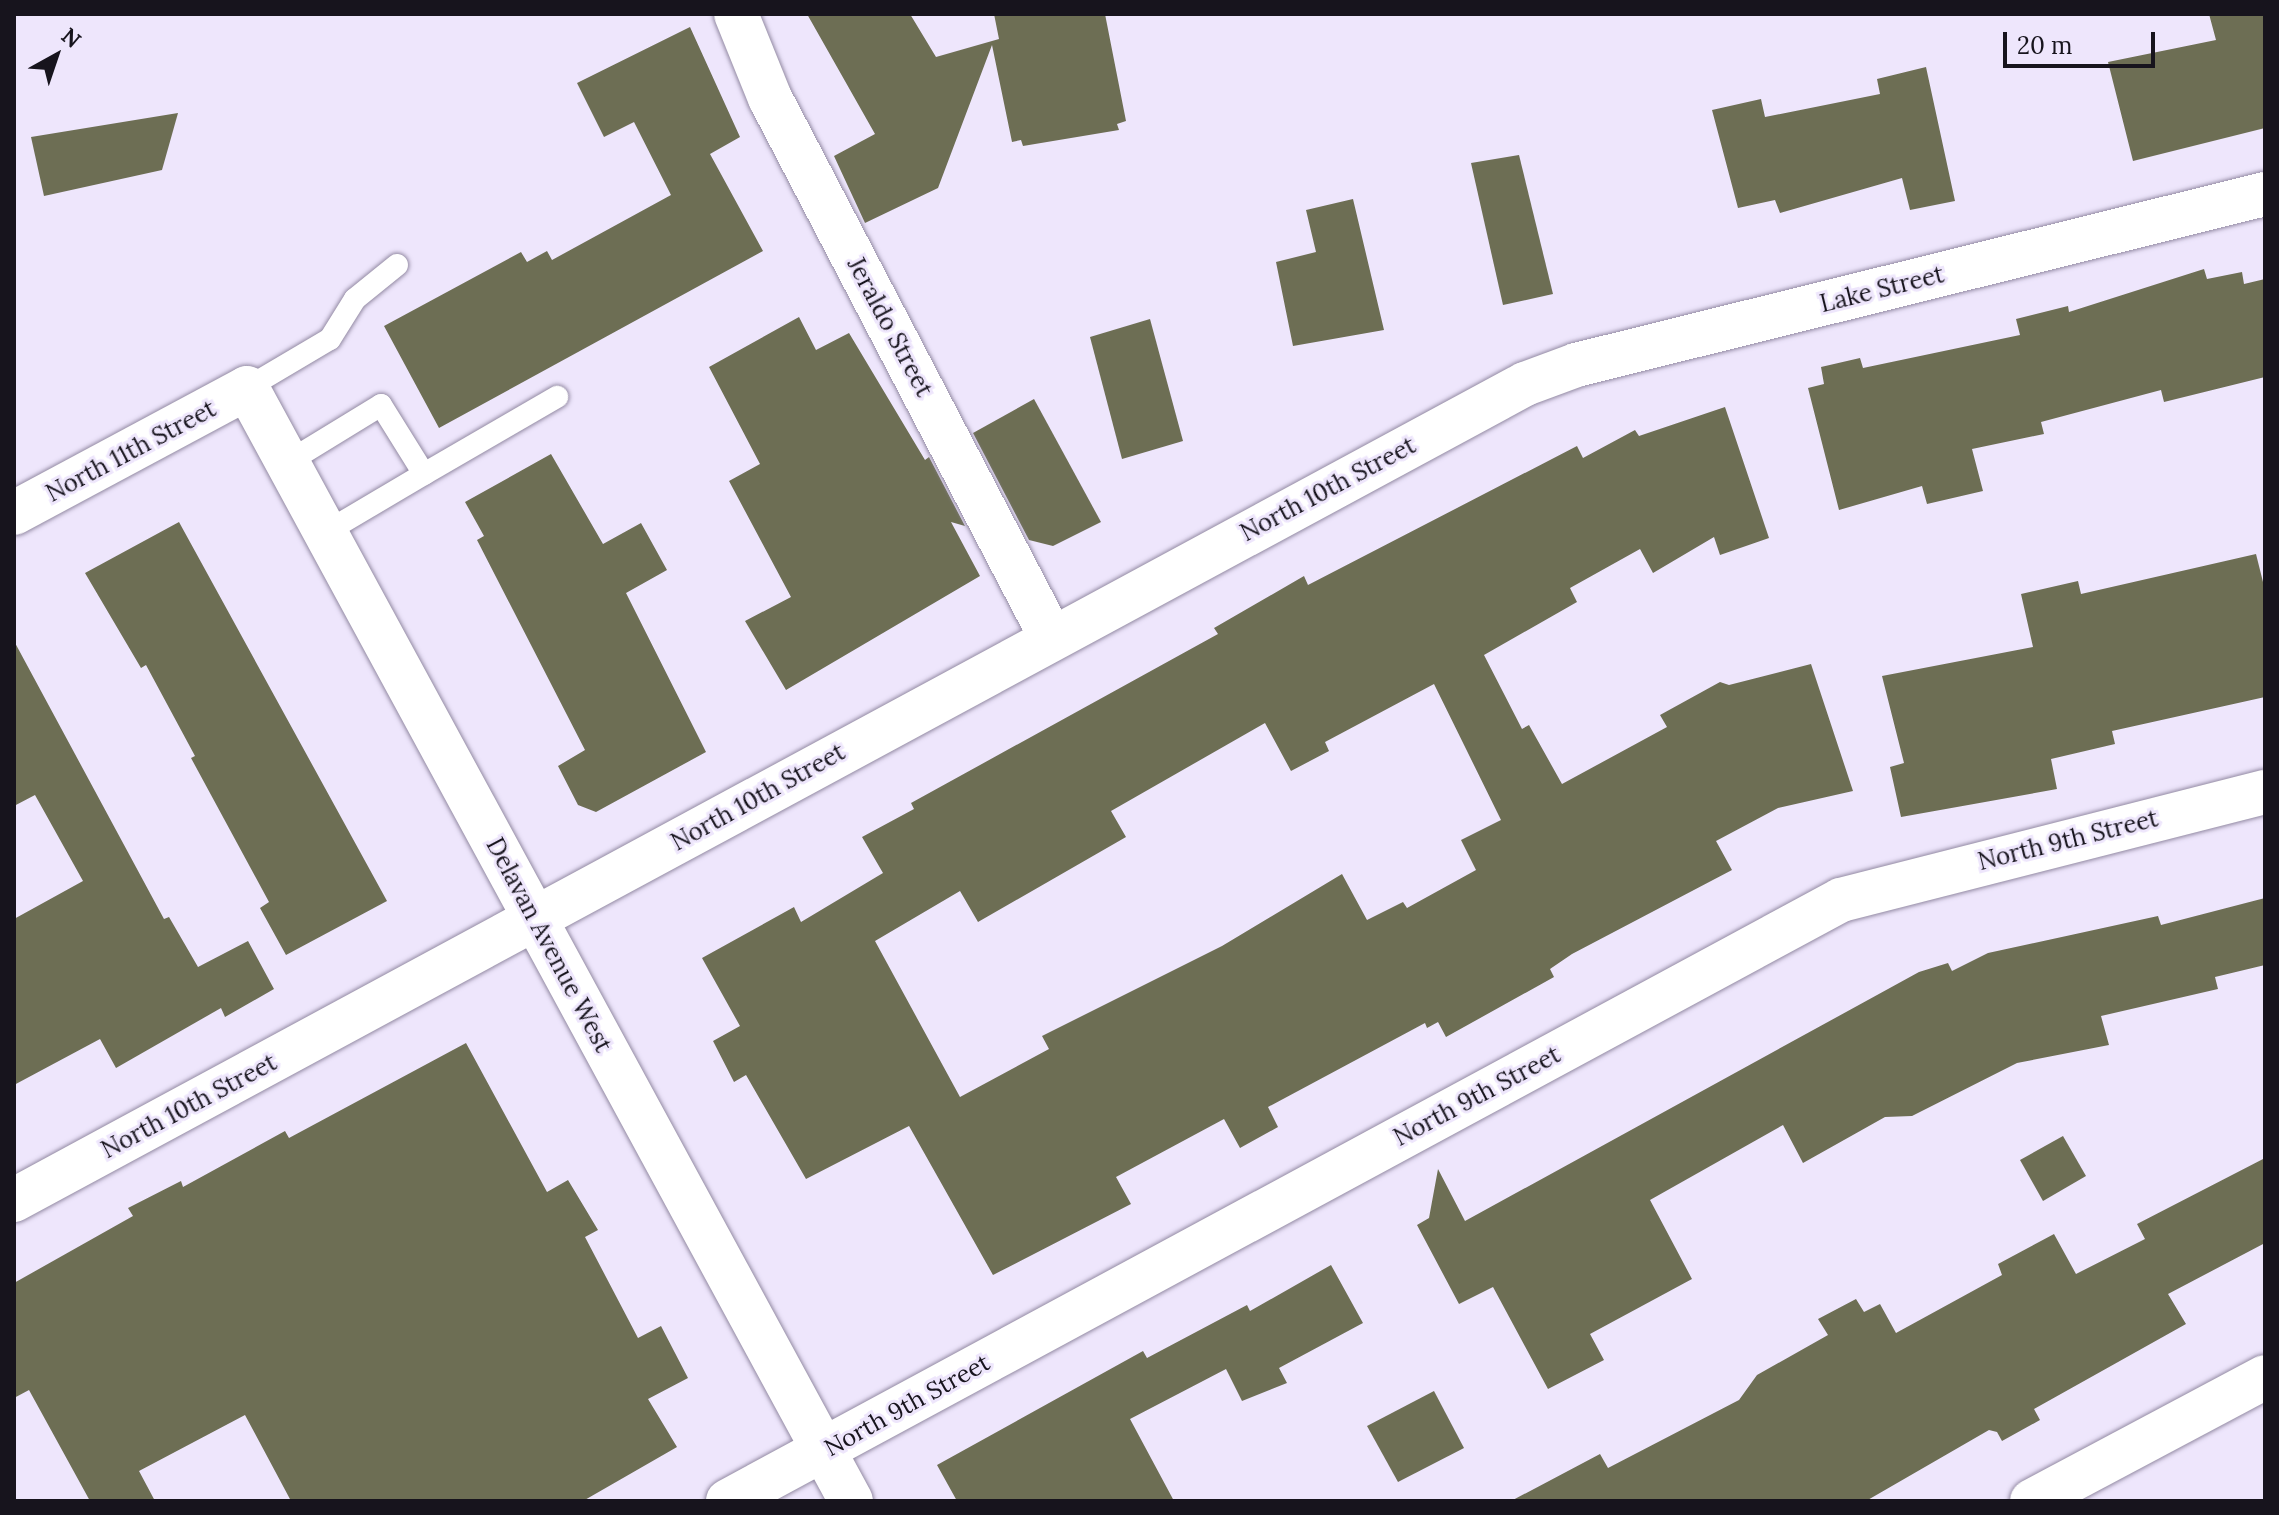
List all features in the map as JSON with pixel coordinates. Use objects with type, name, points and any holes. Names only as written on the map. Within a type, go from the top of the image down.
[{"type":"street","name":"Jeraldo Street","points":[[736,14],[770,98],[1051,637]]},
{"type":"street","name":"Lake Street","points":[[1503,396],[1576,365],[2265,194]]},
{"type":"street","name":"Delavan Avenue West","points":[[247,388],[851,1501]]},
{"type":"street","name":"North 11th Street","points":[[14,513],[247,388]]},
{"type":"street","name":"North 10th Street","points":[[14,1200],[1051,637],[1503,396]]},
{"type":"street","name":"North 9th Street","points":[[728,1501],[1841,900],[2265,792]]},
{"type":"street","points":[[2032,1501],[2265,1377]]},
{"type":"lane","points":[[247,388],[330,339],[355,299],[397,265]]},
{"type":"lane","points":[[326,532],[557,397]]},
{"type":"lane","points":[[288,462],[381,405],[424,474]]},
{"type":"building","points":[[807,14],[910,14],[936,57],[999,39],[994,14],[1105,14],[1126,121],[1117,124],[1119,130],[1023,146],[1021,140],[1012,142],[992,45],[938,188],[865,223],[834,156],[875,134]]},
{"type":"building","points":[[2209,14],[2265,14],[2265,128],[2133,161],[2108,62],[2216,40]]},
{"type":"building","points":[[690,27],[740,137],[710,154],[763,251],[439,428],[384,326],[521,252],[527,262],[547,251],[552,260],[671,195],[634,122],[604,137],[577,83]]},
{"type":"building","points":[[1926,67],[1955,201],[1910,210],[1902,178],[1780,213],[1775,200],[1738,208],[1712,110],[1761,99],[1765,117],[1880,94],[1877,79]]},
{"type":"building","points":[[178,113],[162,170],[44,196],[31,137]]},
{"type":"building","points":[[1519,155],[1553,294],[1503,305],[1471,163]]},
{"type":"building","points":[[1353,199],[1384,330],[1293,346],[1276,262],[1316,252],[1306,210]]},
{"type":"building","points":[[2204,269],[2207,279],[2242,272],[2244,284],[2265,279],[2265,377],[2164,402],[2161,390],[2041,422],[2044,434],[1972,449],[1983,491],[1927,504],[1922,486],[1839,510],[1808,388],[1824,384],[1821,367],[1860,358],[1863,368],[2020,335],[2016,319],[2068,306],[2069,312]]},
{"type":"building","points":[[799,317],[816,350],[849,333],[925,460],[929,457],[965,526],[951,522],[980,576],[786,690],[745,621],[791,597],[729,481],[760,464],[709,367]]},
{"type":"building","points":[[1150,319],[1183,441],[1122,459],[1090,337]]},
{"type":"building","points":[[1034,399],[1101,522],[1053,546],[1029,540],[973,433]]},
{"type":"building","points":[[1725,407],[1769,538],[1720,555],[1714,537],[1653,573],[1640,549],[1570,588],[1577,602],[1484,655],[1522,729],[1529,725],[1562,784],[1667,727],[1660,715],[1720,682],[1729,685],[1811,664],[1853,791],[1778,808],[1716,841],[1732,870],[1572,954],[1550,969],[1554,977],[1446,1037],[1438,1022],[1427,1028],[1425,1023],[1268,1107],[1278,1127],[1240,1148],[1224,1119],[1116,1177],[1131,1204],[993,1275],[909,1126],[806,1179],[746,1075],[734,1082],[713,1041],[740,1026],[702,958],[794,907],[801,922],[883,873],[862,837],[914,809],[911,803],[1218,634],[1214,628],[1304,576],[1308,585],[1577,446],[1583,458],[1635,430],[1639,436]],"holes":[[[1434,684],[1501,820],[1461,840],[1476,870],[1407,908],[1403,902],[1367,920],[1342,874],[1222,946],[1042,1036],[1049,1049],[960,1097],[875,941],[960,891],[978,922],[1126,837],[1111,811],[1265,723],[1291,771],[1329,751],[1325,742]]]},
{"type":"building","points":[[551,454],[603,544],[641,523],[667,570],[626,593],[706,752],[596,812],[578,805],[558,766],[585,750],[477,540],[484,536],[465,502]]},
{"type":"building","points":[[179,522],[387,901],[286,955],[260,908],[269,902],[191,758],[195,756],[146,665],[141,668],[85,573]]},
{"type":"building","points":[[2256,554],[2265,590],[2265,697],[2112,731],[2115,744],[2051,759],[2057,789],[1901,817],[1890,767],[1904,763],[1882,676],[2033,647],[2021,594],[2078,581],[2081,594]]},
{"type":"building","points":[[14,641],[164,919],[169,917],[198,967],[248,941],[274,989],[225,1017],[221,1008],[116,1068],[100,1039],[14,1085],[14,919],[83,881],[35,795],[14,806]]},
{"type":"building","points":[[2265,898],[2265,965],[2215,977],[2218,989],[2101,1016],[2109,1045],[2017,1063],[1912,1116],[1885,1117],[1803,1163],[1783,1125],[1650,1200],[1692,1279],[1590,1334],[1604,1360],[1548,1389],[1493,1287],[1459,1304],[1417,1225],[1429,1218],[1438,1169],[1465,1221],[1919,972],[1948,963],[1952,971],[1988,953],[2158,916],[2161,925]]},
{"type":"building","points":[[466,1043],[547,1192],[568,1180],[598,1230],[585,1237],[638,1338],[661,1326],[688,1378],[648,1399],[677,1447],[583,1501],[291,1501],[245,1415],[139,1471],[155,1501],[90,1501],[29,1390],[14,1398],[14,1283],[133,1216],[128,1208],[181,1181],[183,1187],[285,1131],[289,1138]]},
{"type":"building","points":[[2063,1136],[2086,1176],[2043,1201],[2020,1160]]},
{"type":"building","points":[[2265,1158],[2265,1243],[2168,1294],[2186,1324],[2034,1409],[2040,1420],[2002,1441],[1997,1432],[1989,1430],[1866,1501],[1511,1501],[1600,1454],[1608,1468],[1739,1400],[1757,1375],[1828,1335],[1818,1319],[1856,1299],[1864,1312],[1880,1304],[1896,1333],[2002,1275],[1998,1264],[2054,1234],[2076,1274],[2145,1239],[2137,1224]]},
{"type":"building","points":[[1331,1265],[1363,1323],[1279,1368],[1287,1383],[1242,1401],[1226,1369],[1130,1419],[1174,1501],[957,1501],[937,1465],[1143,1351],[1147,1358],[1247,1305],[1250,1311]]},
{"type":"building","points":[[1434,1391],[1464,1448],[1398,1482],[1367,1426]]}]
